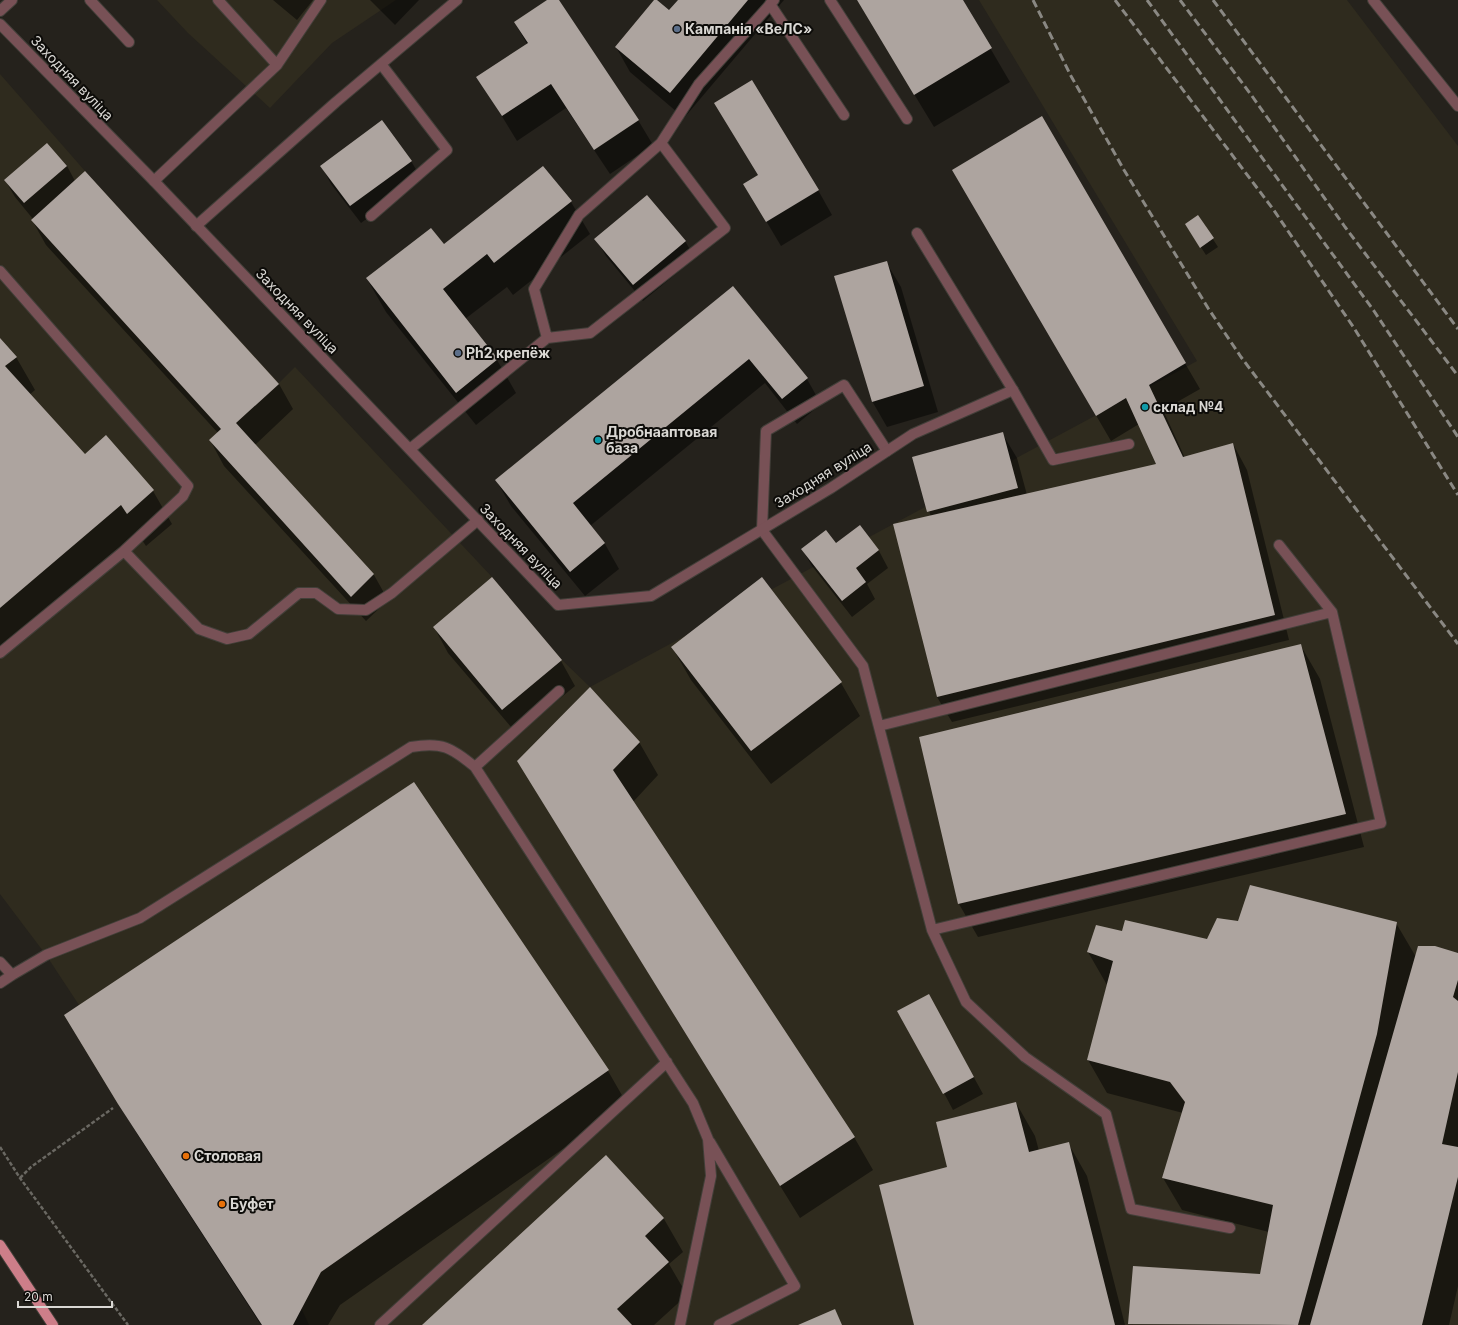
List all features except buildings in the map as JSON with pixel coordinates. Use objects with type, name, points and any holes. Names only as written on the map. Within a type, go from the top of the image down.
[{"type":"main road","points":[[0,1245],[53,1325]]},
{"type":"street","points":[[0,11],[12,0]]},
{"type":"street","points":[[90,0],[129,42]]},
{"type":"street","points":[[218,0],[277,65]]},
{"type":"street","points":[[154,181],[277,65],[321,0]]},
{"type":"street","points":[[196,226],[381,64],[457,0]]},
{"type":"street","points":[[830,0],[907,119]]},
{"type":"street","points":[[1373,0],[1458,106]]},
{"type":"street","points":[[547,338],[534,289],[578,215],[661,143],[699,84],[772,2],[844,115]]},
{"type":"street","name":"Заходняя вуліца","points":[[0,24],[154,181],[558,605],[651,596],[831,488],[913,434],[1013,390]]},
{"type":"street","points":[[371,216],[447,150],[381,64]]},
{"type":"street","points":[[410,449],[547,338],[590,333],[725,228],[661,143]]},
{"type":"street","points":[[917,233],[1013,390],[1052,460],[1129,444]]},
{"type":"street","points":[[0,271],[188,486],[183,496],[124,551],[0,653]]},
{"type":"street","points":[[887,451],[844,385],[766,431],[762,530],[863,666],[932,930],[966,1002],[1025,1057],[1106,1114],[1131,1209],[1230,1228]]},
{"type":"street","points":[[124,551],[199,629],[227,639],[249,634],[299,593],[316,593],[338,609],[366,610],[392,593],[478,520]]},
{"type":"street","points":[[932,930],[1381,822],[1332,612],[1279,545]]},
{"type":"street","points":[[879,726],[1332,612]]},
{"type":"street","points":[[475,767],[559,691]]},
{"type":"street","points":[[0,983],[46,955],[140,918],[411,747],[430,744],[454,750],[475,767],[694,1103],[708,1139],[795,1286],[718,1325]]},
{"type":"street","points":[[0,962],[12,976]]},
{"type":"street","points":[[380,1325],[667,1062]]},
{"type":"street","points":[[680,1325],[711,1176],[708,1139]]},
{"type":"path","points":[[20,1178],[31,1167],[113,1108]]},
{"type":"path","points":[[0,1147],[20,1178],[128,1325]]},
{"type":"shaded area","points":[[157,0],[396,0],[332,43],[270,108],[188,33]]},
{"type":"shaded area","points":[[979,0],[1347,0],[1458,146],[1458,1325],[309,1325],[301,1308],[118,1104],[64,1015],[79,1005],[46,955],[0,894],[0,74],[85,171],[279,383],[295,367],[492,577],[562,660],[590,687],[1197,361]]},
{"type":"railway","points":[[1033,0],[1071,76],[1124,170],[1208,308],[1241,357],[1458,644]]},
{"type":"railway","points":[[1115,0],[1273,209],[1354,328],[1458,495]]},
{"type":"railway","points":[[1147,0],[1374,311],[1458,437]]},
{"type":"railway","points":[[1180,0],[1252,96],[1345,227],[1458,376]]},
{"type":"railway","points":[[1213,0],[1458,329]]},
{"type":"place","name":"Кампанія «ВеЛС»","points":[[677,29]]},
{"type":"place","name":"Ph2 крепёж","points":[[458,353]]},
{"type":"place","name":"склад №4","points":[[1145,407]]},
{"type":"place","name":"Дробнааптовая база","points":[[598,440]]},
{"type":"place","name":"Столовая","points":[[186,1156]]},
{"type":"place","name":"Буфет","points":[[222,1204]]}]
